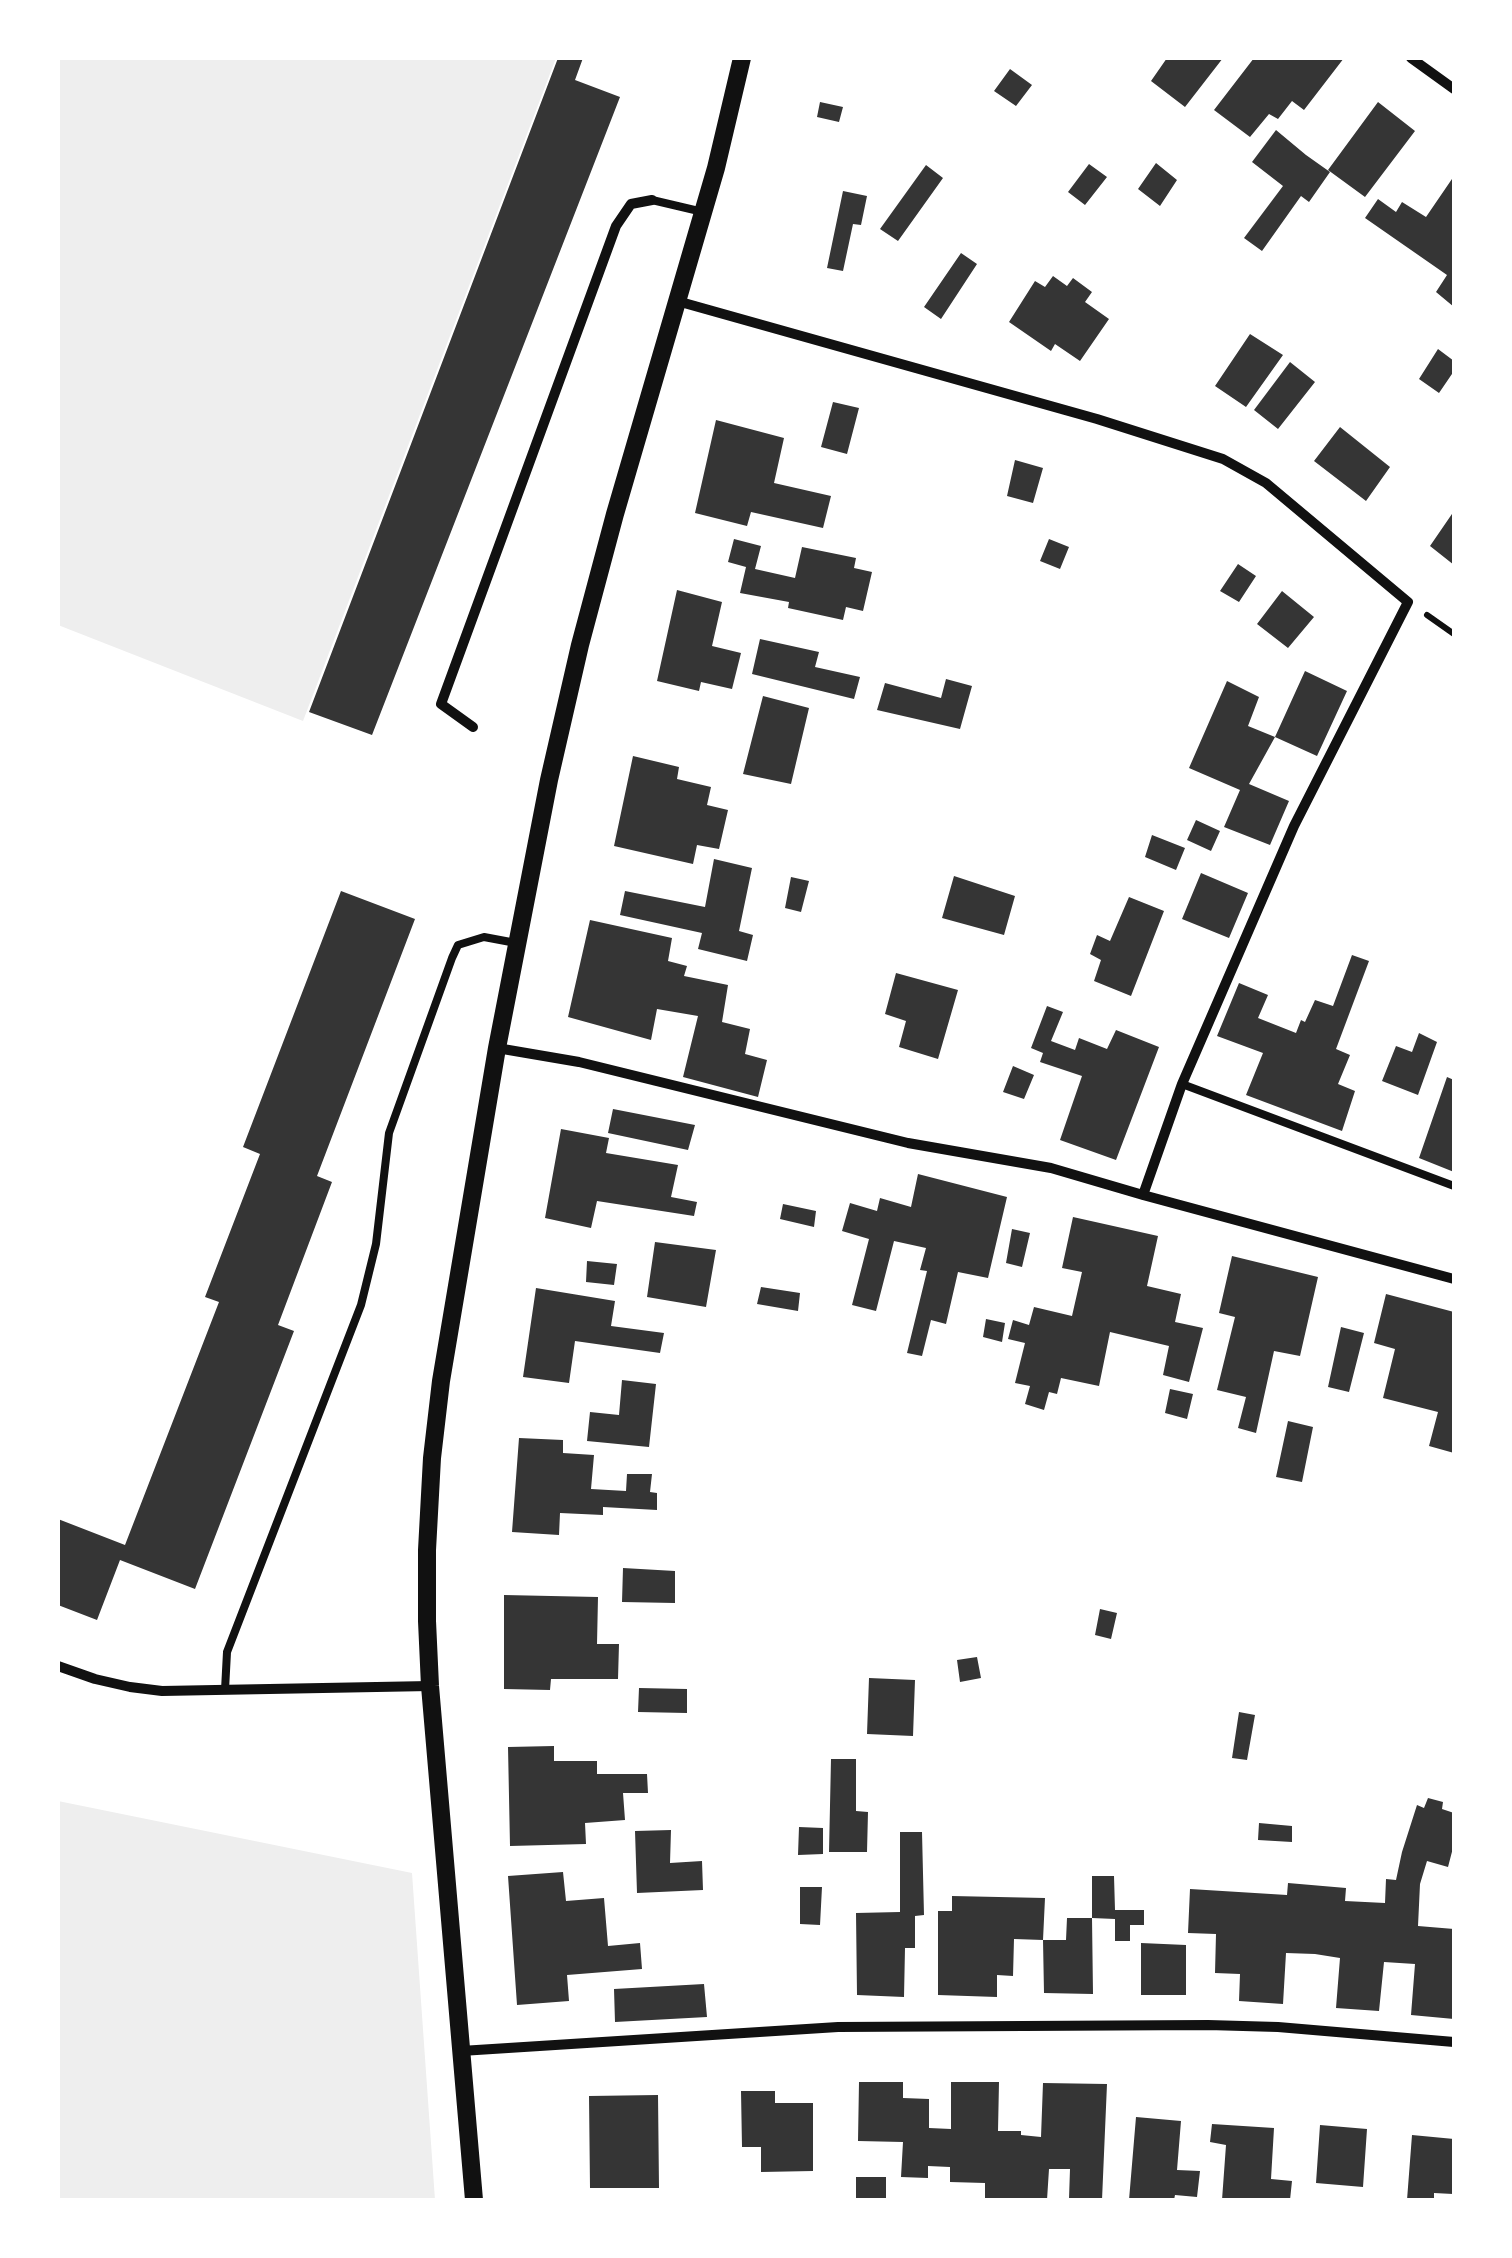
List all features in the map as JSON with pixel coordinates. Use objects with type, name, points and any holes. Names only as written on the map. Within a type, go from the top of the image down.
[{"type":"street","points":[[474,2200],[430,1686],[428,1550],[432,1458],[441,1380],[497,1048],[549,780],[615,514],[703,212],[742,58]]},
{"type":"street","points":[[1411,58],[1454,89]]},
{"type":"street","points":[[473,727],[441,704],[616,226],[631,204],[652,200]]},
{"type":"street","points":[[678,301],[1096,419],[1223,460],[1266,483],[1408,602],[1294,826],[1182,1084],[1143,1195]]},
{"type":"street","points":[[497,1048],[579,1062],[908,1143],[1051,1168],[1454,1278]]},
{"type":"street","points":[[58,1666],[95,1679],[162,1691],[430,1686]]},
{"type":"street","points":[[461,2052],[857,2027],[1278,2027],[1454,2042]]},
{"type":"lane","points":[[652,200],[703,212]]},
{"type":"lane","points":[[225,1690],[227,1652],[361,1305],[376,1244],[389,1132],[452,958],[458,945],[484,937],[516,943]]},
{"type":"lane","points":[[1182,1084],[1454,1186]]},
{"type":"shaded area","points":[[58,58],[556,58],[303,721],[58,625]]},
{"type":"shaded area","points":[[58,1801],[412,1873],[435,2200],[58,2200]]},
{"type":"building","points":[[558,58],[583,58],[575,80],[620,97],[372,735],[309,712]]},
{"type":"building","points":[[1167,58],[1223,58],[1185,107],[1151,81]]},
{"type":"building","points":[[1254,58],[1344,58],[1304,110],[1292,101],[1278,119],[1269,114],[1250,137],[1214,110]]},
{"type":"building","points":[[1010,69],[1032,85],[1016,106],[994,91]]},
{"type":"building","points":[[820,102],[843,107],[839,122],[817,117]]},
{"type":"building","points":[[1378,102],[1415,131],[1365,197],[1328,170]]},
{"type":"building","points":[[1276,130],[1330,172],[1309,202],[1301,196],[1262,251],[1244,238],[1283,186],[1252,162]]},
{"type":"building","points":[[1156,163],[1177,180],[1160,206],[1138,189]]},
{"type":"building","points":[[1089,164],[1107,177],[1085,205],[1068,192]]},
{"type":"building","points":[[926,165],[943,178],[898,241],[880,229]]},
{"type":"building","points":[[1454,176],[1454,307],[1436,292],[1447,275],[1365,218],[1378,199],[1396,212],[1402,202],[1426,217]]},
{"type":"building","points":[[843,191],[867,196],[861,225],[853,224],[843,271],[827,268]]},
{"type":"building","points":[[961,253],[977,264],[941,319],[924,307]]},
{"type":"building","points":[[1053,276],[1067,286],[1073,278],[1092,292],[1085,302],[1109,319],[1080,361],[1055,344],[1051,351],[1009,322],[1035,281],[1045,287]]},
{"type":"building","points":[[1250,334],[1283,355],[1246,407],[1215,386]]},
{"type":"building","points":[[1438,349],[1454,361],[1454,371],[1439,393],[1419,379]]},
{"type":"building","points":[[1290,362],[1315,382],[1278,429],[1254,410]]},
{"type":"building","points":[[833,402],[859,408],[847,454],[821,447]]},
{"type":"building","points":[[716,420],[784,438],[774,483],[831,496],[823,528],[751,512],[747,526],[695,513]]},
{"type":"building","points":[[1340,427],[1390,467],[1366,501],[1314,461]]},
{"type":"building","points":[[1015,460],[1043,468],[1033,503],[1007,496]]},
{"type":"building","points":[[1454,511],[1454,565],[1430,546]]},
{"type":"building","points":[[734,539],[761,546],[755,569],[795,578],[802,547],[856,558],[854,568],[872,572],[863,611],[846,607],[843,620],[788,608],[789,602],[740,593],[746,567],[728,562]]},
{"type":"building","points":[[1049,539],[1069,547],[1060,569],[1040,561]]},
{"type":"building","points":[[1238,564],[1256,576],[1239,602],[1220,591]]},
{"type":"building","points":[[677,590],[722,602],[712,646],[741,653],[732,689],[701,682],[699,691],[657,681]]},
{"type":"building","points":[[1282,591],[1314,617],[1288,648],[1257,624]]},
{"type":"building","points":[[760,639],[819,652],[815,667],[860,677],[854,699],[752,674]]},
{"type":"building","points":[[1305,671],[1347,691],[1317,756],[1275,737]]},
{"type":"building","points":[[946,679],[972,686],[960,729],[877,710],[885,683],[941,698]]},
{"type":"building","points":[[1227,681],[1259,697],[1248,726],[1275,737],[1249,784],[1289,801],[1270,845],[1224,827],[1240,790],[1189,768]]},
{"type":"building","points":[[763,696],[809,708],[791,784],[743,774]]},
{"type":"building","points":[[633,756],[679,767],[677,779],[711,787],[707,805],[728,810],[719,849],[697,845],[693,864],[614,846]]},
{"type":"building","points":[[1196,820],[1220,831],[1211,851],[1187,840]]},
{"type":"building","points":[[1152,835],[1185,848],[1176,870],[1145,857]]},
{"type":"building","points":[[714,859],[752,868],[739,931],[753,935],[747,961],[698,949],[702,933],[620,915],[625,891],[705,907]]},
{"type":"building","points":[[1201,873],[1248,893],[1229,938],[1182,919]]},
{"type":"building","points":[[954,876],[1015,896],[1004,935],[942,918]]},
{"type":"building","points":[[791,877],[809,881],[801,912],[785,908]]},
{"type":"building","points":[[341,891],[415,919],[317,1176],[332,1182],[278,1325],[294,1331],[195,1589],[120,1560],[97,1620],[58,1605],[58,1519],[125,1545],[219,1302],[205,1297],[260,1154],[243,1147]]},
{"type":"building","points":[[1129,897],[1164,911],[1131,996],[1094,981],[1101,960],[1090,954],[1097,935],[1110,941]]},
{"type":"building","points":[[590,920],[672,938],[668,961],[687,966],[684,976],[728,985],[722,1022],[750,1029],[745,1054],[767,1060],[758,1097],[683,1077],[698,1016],[657,1009],[651,1040],[568,1017]]},
{"type":"building","points":[[1352,955],[1369,961],[1336,1049],[1350,1055],[1338,1084],[1355,1091],[1342,1131],[1246,1095],[1263,1053],[1217,1036],[1239,983],[1268,995],[1258,1018],[1296,1033],[1315,1000],[1333,1006]]},
{"type":"building","points":[[896,973],[958,990],[938,1059],[899,1047],[906,1021],[885,1014]]},
{"type":"building","points":[[1047,1006],[1063,1012],[1051,1041],[1075,1050],[1079,1038],[1107,1049],[1116,1030],[1159,1047],[1116,1160],[1060,1140],[1082,1076],[1040,1062],[1043,1053],[1031,1048]]},
{"type":"building","points":[[1419,1033],[1437,1042],[1418,1095],[1382,1081],[1396,1046],[1412,1052]]},
{"type":"building","points":[[1013,1066],[1034,1075],[1024,1099],[1003,1092]]},
{"type":"building","points":[[1447,1077],[1454,1080],[1454,1172],[1419,1158]]},
{"type":"building","points":[[613,1109],[695,1125],[688,1150],[608,1133]]},
{"type":"building","points":[[561,1129],[609,1138],[606,1153],[678,1165],[671,1197],[697,1202],[694,1216],[597,1201],[591,1228],[545,1218]]},
{"type":"building","points":[[918,1174],[1007,1197],[988,1278],[958,1272],[946,1324],[931,1320],[922,1356],[907,1353],[927,1271],[920,1270],[926,1248],[894,1241],[876,1311],[852,1305],[869,1239],[842,1231],[850,1203],[877,1211],[880,1198],[911,1207]]},
{"type":"building","points":[[783,1204],[816,1211],[814,1227],[780,1219]]},
{"type":"building","points":[[1073,1217],[1158,1236],[1147,1286],[1181,1294],[1175,1322],[1203,1328],[1189,1382],[1163,1375],[1169,1346],[1110,1332],[1099,1386],[1061,1378],[1057,1394],[1049,1392],[1044,1410],[1025,1404],[1030,1386],[1015,1383],[1025,1343],[1008,1339],[1013,1320],[1029,1325],[1034,1307],[1072,1316],[1082,1272],[1062,1268]]},
{"type":"building","points":[[1012,1229],[1030,1233],[1022,1267],[1006,1263]]},
{"type":"building","points":[[655,1242],[716,1250],[706,1307],[647,1297]]},
{"type":"building","points":[[1232,1256],[1318,1277],[1300,1356],[1274,1351],[1256,1433],[1238,1428],[1246,1397],[1217,1390],[1235,1317],[1219,1313]]},
{"type":"building","points":[[587,1261],[617,1264],[614,1285],[586,1282]]},
{"type":"building","points":[[761,1287],[800,1293],[798,1311],[757,1304]]},
{"type":"building","points":[[536,1288],[615,1301],[611,1326],[664,1333],[660,1353],[575,1341],[569,1383],[523,1377]]},
{"type":"building","points":[[1386,1294],[1454,1312],[1454,1453],[1429,1446],[1438,1412],[1383,1398],[1395,1349],[1374,1343]]},
{"type":"building","points":[[986,1319],[1005,1323],[1002,1342],[983,1337]]},
{"type":"building","points":[[1341,1327],[1364,1333],[1349,1392],[1328,1387]]},
{"type":"building","points":[[622,1380],[656,1384],[649,1447],[587,1441],[590,1412],[619,1415]]},
{"type":"building","points":[[1170,1389],[1193,1394],[1187,1419],[1165,1413]]},
{"type":"building","points":[[1288,1421],[1313,1427],[1302,1482],[1276,1477]]},
{"type":"building","points":[[519,1438],[563,1440],[563,1453],[594,1455],[591,1489],[626,1491],[627,1474],[652,1474],[650,1492],[657,1493],[657,1510],[603,1507],[603,1515],[560,1513],[559,1535],[512,1532]]},
{"type":"building","points":[[623,1568],[675,1571],[675,1603],[622,1602]]},
{"type":"building","points":[[504,1595],[598,1597],[597,1644],[619,1644],[618,1679],[551,1679],[550,1690],[504,1689]]},
{"type":"building","points":[[1100,1609],[1117,1613],[1111,1639],[1095,1635]]},
{"type":"building","points":[[977,1657],[981,1678],[960,1682],[957,1660]]},
{"type":"building","points":[[869,1678],[915,1680],[913,1736],[867,1734]]},
{"type":"building","points":[[639,1688],[687,1689],[687,1713],[638,1712]]},
{"type":"building","points":[[1239,1712],[1255,1715],[1247,1760],[1232,1758]]},
{"type":"building","points":[[554,1746],[554,1761],[597,1761],[597,1774],[647,1774],[648,1793],[623,1793],[625,1820],[585,1823],[586,1844],[510,1846],[508,1747]]},
{"type":"building","points":[[831,1759],[856,1759],[856,1811],[868,1812],[867,1852],[829,1852]]},
{"type":"building","points":[[1428,1798],[1443,1802],[1442,1809],[1454,1813],[1454,1844],[1448,1867],[1427,1861],[1420,1884],[1418,1926],[1454,1929],[1454,2019],[1411,2015],[1415,1964],[1384,1962],[1379,2011],[1336,2008],[1340,1958],[1315,1954],[1286,1953],[1283,2004],[1239,2001],[1240,1974],[1215,1973],[1216,1934],[1188,1933],[1190,1889],[1287,1895],[1288,1883],[1346,1888],[1345,1901],[1385,1903],[1386,1879],[1396,1880],[1417,1805],[1424,1808]]},
{"type":"building","points":[[1259,1823],[1292,1826],[1292,1842],[1258,1840]]},
{"type":"building","points":[[799,1827],[823,1828],[823,1854],[798,1855]]},
{"type":"building","points":[[671,1830],[670,1863],[702,1861],[703,1890],[637,1893],[635,1831]]},
{"type":"building","points":[[900,1832],[922,1832],[924,1915],[915,1916],[915,1948],[905,1948],[904,1997],[857,1995],[856,1913],[900,1912]]},
{"type":"building","points":[[563,1872],[566,1901],[604,1898],[608,1946],[640,1943],[642,1969],[567,1975],[569,2001],[517,2005],[508,1876]]},
{"type":"building","points":[[1092,1876],[1114,1876],[1115,1910],[1144,1910],[1144,1925],[1130,1925],[1130,1941],[1115,1941],[1115,1919],[1092,1918]]},
{"type":"building","points":[[800,1887],[822,1887],[820,1925],[800,1924]]},
{"type":"building","points":[[952,1896],[1045,1898],[1043,1940],[1014,1939],[1013,1976],[997,1975],[997,1997],[938,1995],[938,1911],[952,1911]]},
{"type":"building","points":[[1067,1918],[1092,1918],[1093,1994],[1044,1993],[1043,1940],[1066,1940]]},
{"type":"building","points":[[1141,1943],[1186,1945],[1186,1995],[1141,1995]]},
{"type":"building","points":[[704,1984],[707,2017],[615,2022],[614,1989]]},
{"type":"building","points":[[859,2082],[903,2082],[903,2098],[929,2099],[929,2128],[951,2129],[951,2082],[999,2082],[998,2131],[1021,2131],[1021,2135],[1041,2137],[1043,2083],[1107,2084],[1102,2200],[1069,2199],[1070,2169],[1049,2169],[1047,2200],[985,2200],[985,2183],[950,2182],[950,2167],[928,2166],[928,2178],[901,2177],[903,2142],[858,2141]]},
{"type":"building","points":[[741,2091],[775,2091],[775,2103],[813,2103],[813,2171],[761,2172],[761,2147],[742,2147]]},
{"type":"building","points":[[658,2095],[659,2188],[590,2188],[589,2096]]},
{"type":"building","points":[[1136,2117],[1181,2121],[1177,2170],[1200,2171],[1197,2197],[1129,2200]]},
{"type":"building","points":[[1212,2124],[1274,2128],[1271,2179],[1292,2181],[1290,2200],[1222,2200],[1226,2145],[1210,2142]]},
{"type":"building","points":[[1320,2125],[1367,2129],[1363,2187],[1316,2183]]},
{"type":"building","points":[[1412,2135],[1454,2139],[1453,2194],[1434,2193],[1434,2200],[1407,2200]]},
{"type":"building","points":[[856,2177],[886,2177],[886,2200],[856,2200]]}]
